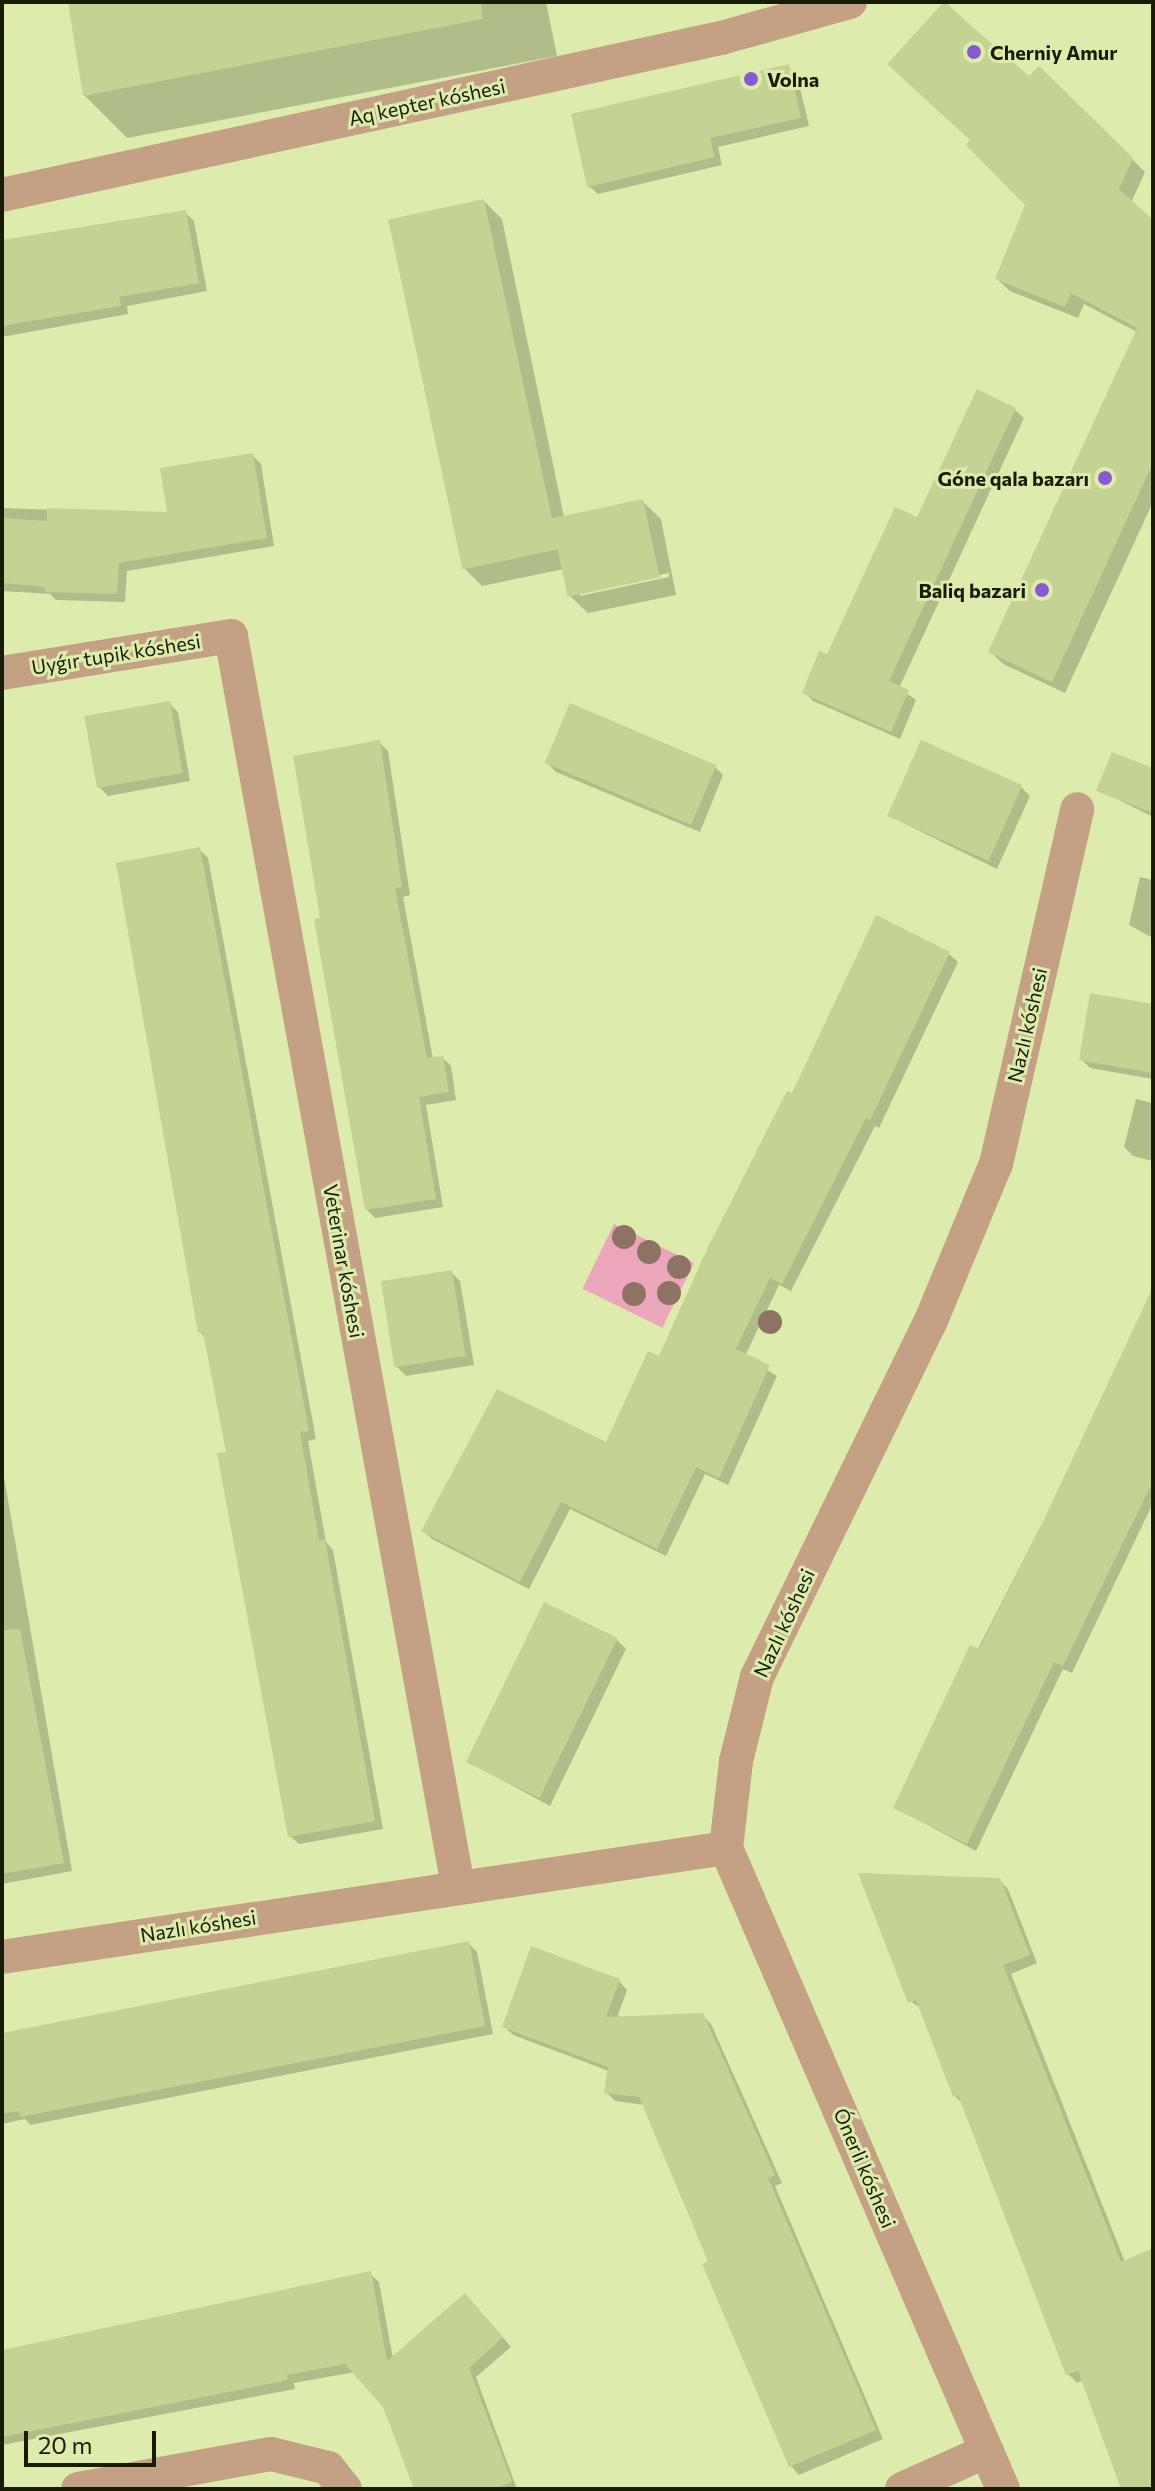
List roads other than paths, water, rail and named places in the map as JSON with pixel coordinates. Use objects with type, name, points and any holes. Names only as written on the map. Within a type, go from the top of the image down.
[{"type":"street","name":"Aq kepter kóshesi","points":[[2,195],[721,38],[850,2]]},
{"type":"street","name":"Uyǵır tupik kóshesi","points":[[2,673],[231,636]]},
{"type":"street","name":"Veterinar kóshesi","points":[[231,636],[458,1886]]},
{"type":"street","name":"Nazlı kóshesi","points":[[2,1957],[726,1848],[736,1761],[757,1677],[930,1323],[996,1164],[1077,809]]},
{"type":"street","name":"Ónerli kóshesi","points":[[726,1848],[1003,2489]]},
{"type":"street","points":[[902,2489],[987,2451]]},
{"type":"street","points":[[78,2489],[271,2454],[328,2468],[345,2489]]},
{"type":"place","name":"Cherniy Amur","points":[[974,52]]},
{"type":"place","name":"Volna","points":[[751,79]]},
{"type":"place","name":"Góne qala bazarı","points":[[1105,478]]},
{"type":"place","name":"Baliq bazari","points":[[1042,590]]}]
